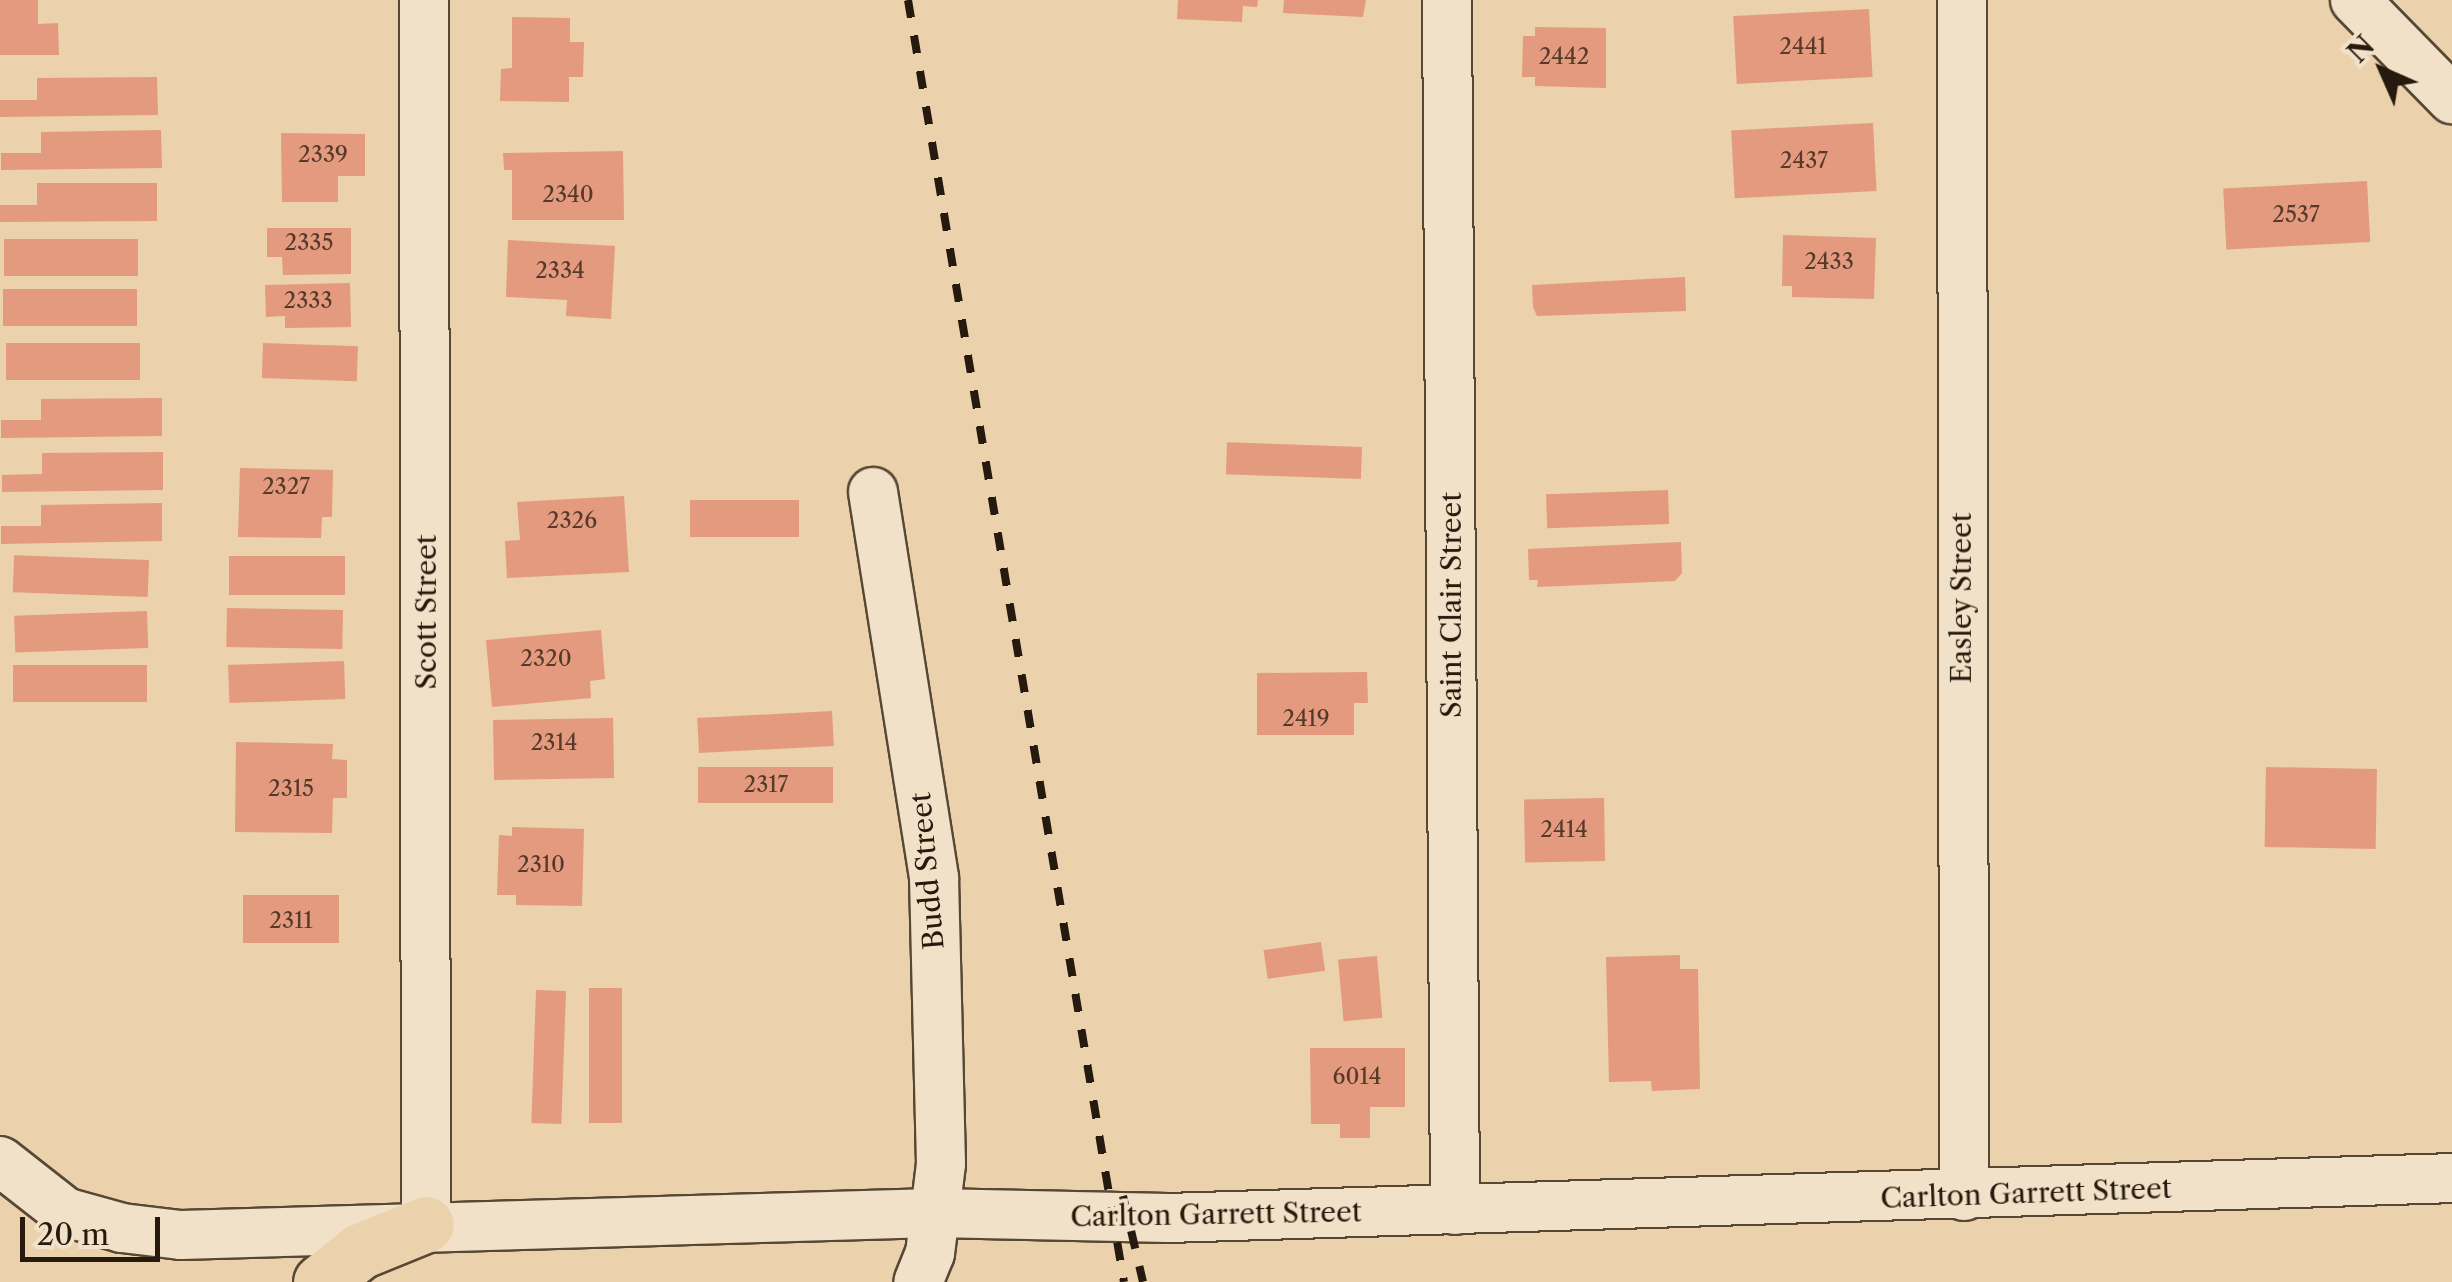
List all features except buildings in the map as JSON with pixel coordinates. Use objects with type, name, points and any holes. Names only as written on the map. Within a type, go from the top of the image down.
[{"type":"main road","points":[[321,1282],[360,1251],[426,1224]]},
{"type":"street","name":"Scott Street","points":[[424,0],[426,1224]]},
{"type":"street","name":"Saint Clair Street","points":[[1447,0],[1455,1210]]},
{"type":"street","name":"Easley Street","points":[[1962,0],[1964,1196]]},
{"type":"street","points":[[2355,0],[2452,99]]},
{"type":"street","name":"Budd Street","points":[[873,492],[934,878],[941,1164],[933,1257]]},
{"type":"street","name":"Carlton Garrett Street","points":[[0,1161],[64,1212],[122,1228],[181,1235],[426,1224],[933,1257],[1168,1218],[2452,1178]]},
{"type":"railway","points":[[908,0],[1124,1282]]},
{"type":"railway","points":[[1123,1196],[1143,1282]]}]
